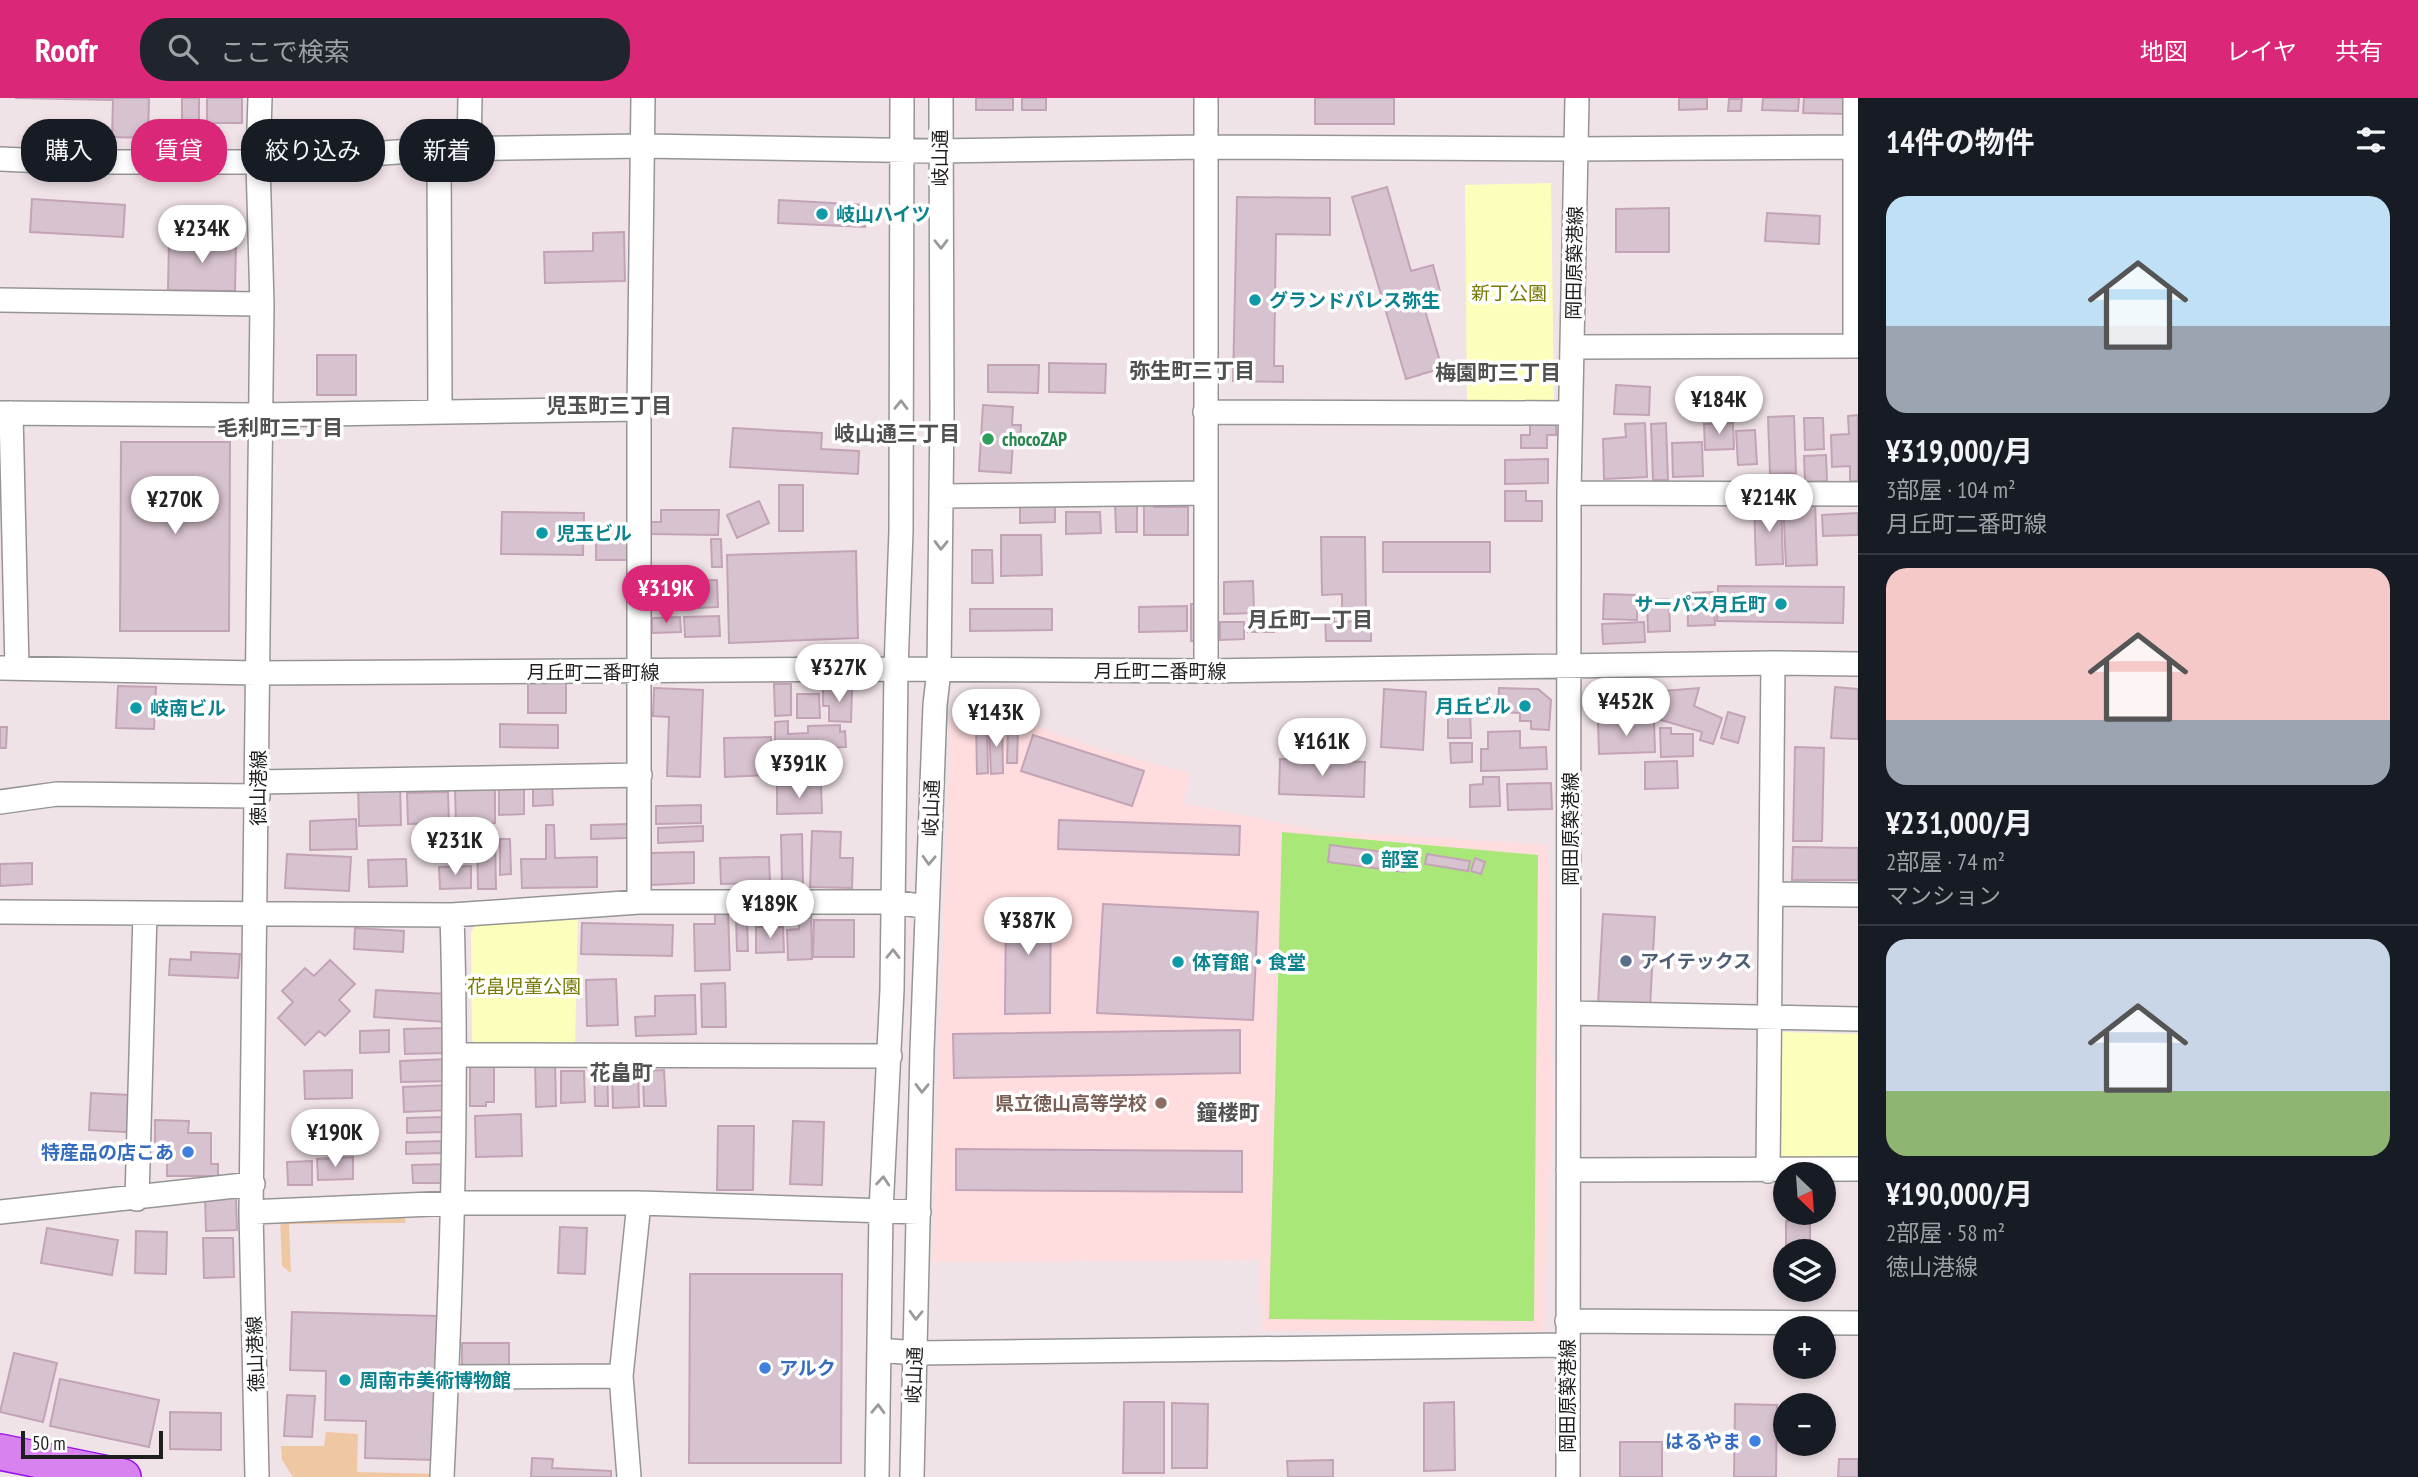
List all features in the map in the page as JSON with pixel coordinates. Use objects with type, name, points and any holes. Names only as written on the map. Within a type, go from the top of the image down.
[{"type":"highway","points":[[0,1452],[123,1477]]},
{"type":"street","name":"徳山港線","points":[[259,119],[260,98]]},
{"type":"street","points":[[470,98],[470,119]]},
{"type":"street","points":[[639,902],[639,409],[643,98]]},
{"type":"street","name":"岐山通","points":[[877,1477],[881,1211],[890,1056],[896,669],[901,531],[902,98]]},
{"type":"street","name":"岐山通","points":[[912,1477],[927,907],[935,705],[939,670],[941,98]]},
{"type":"street","points":[[1206,98],[1206,671]]},
{"type":"street","name":"岡田原築港線","points":[[1568,1477],[1566,1345],[1569,493],[1577,98]]},
{"type":"street","points":[[1573,347],[1856,346],[1855,98]]},
{"type":"street","points":[[495,149],[643,146],[939,151],[1206,147],[1857,147]]},
{"type":"street","points":[[0,159],[68,162],[241,162]]},
{"type":"street","name":"徳山港線","points":[[257,1477],[251,1213],[262,304],[259,182]]},
{"type":"street","points":[[439,182],[440,410]]},
{"type":"street","points":[[0,300],[262,304]]},
{"type":"street","points":[[8,668],[6,413],[260,415],[440,410],[639,409]]},
{"type":"street","points":[[1205,412],[1570,413]]},
{"type":"street","points":[[1569,493],[1858,494]]},
{"type":"street","points":[[941,496],[1206,494]]},
{"type":"street","points":[[1768,1171],[1772,1018],[1773,663]]},
{"type":"street","name":"月丘町二番町線","points":[[8,668],[257,673],[896,669],[1206,671],[1858,664]]},
{"type":"street","points":[[0,802],[57,794],[640,775]]},
{"type":"street","points":[[1772,894],[1858,895]]},
{"type":"street","points":[[0,912],[452,915],[639,902],[894,902],[927,907]]},
{"type":"street","points":[[137,1199],[145,913]]},
{"type":"street","points":[[442,1477],[454,1203],[456,1055],[452,915]]},
{"type":"street","points":[[1569,1013],[1858,1019]]},
{"type":"street","points":[[456,1055],[890,1056]]},
{"type":"street","points":[[1568,1170],[1858,1169]]},
{"type":"street","points":[[0,1212],[137,1199],[253,1184]]},
{"type":"street","points":[[251,1213],[454,1203],[639,1203],[919,1212]]},
{"type":"street","points":[[629,1477],[621,1376],[639,1203]]},
{"type":"street","points":[[1567,1321],[1858,1323]]},
{"type":"street","points":[[880,1350],[915,1353],[1566,1345]]},
{"type":"street","points":[[447,1377],[621,1376]]},
{"type":"shaded area","points":[[951,711],[1026,723],[1103,750],[1190,773],[1183,803],[1321,831],[1548,845],[1553,1102],[1544,1331],[1262,1331],[1259,1260],[932,1262]]},
{"type":"shaded area","points":[[280,1215],[403,1215],[406,1223],[289,1224],[291,1273],[282,1266]]},
{"type":"shaded area","points":[[326,1432],[358,1434],[357,1472],[443,1474],[442,1477],[293,1477],[282,1460],[281,1446],[324,1446]]},
{"type":"green space","name":"新丁公園","points":[[1551,183],[1554,400],[1467,401],[1465,185]]},
{"type":"green space","points":[[1282,832],[1538,855],[1534,1321],[1269,1319]]},
{"type":"green space","name":"花畠児童公園","points":[[578,916],[575,1046],[475,1044],[472,1040],[471,932],[478,921]]},
{"type":"green space","points":[[1781,1032],[1858,1034],[1858,1158],[1778,1160]]},
{"type":"building","points":[[15,98],[149,98],[148,119],[131,119],[131,138],[117,137],[117,119],[112,119],[113,100]]},
{"type":"building","points":[[182,98],[199,98],[199,119],[182,119]]},
{"type":"building","points":[[207,98],[242,98],[241,123],[227,123],[227,119],[207,119]]},
{"type":"building","points":[[976,98],[1013,98],[1013,110],[976,110]]},
{"type":"building","points":[[1022,98],[1046,98],[1046,110],[1022,110]]},
{"type":"building","points":[[1315,98],[1394,98],[1394,124],[1315,124]]},
{"type":"building","points":[[1679,98],[1707,98],[1707,109],[1679,110]]},
{"type":"building","points":[[1763,98],[1799,98],[1798,111],[1762,110]]},
{"type":"building","points":[[1804,98],[1847,98],[1847,114],[1803,113]]},
{"type":"building","points":[[1729,99],[1742,99],[1741,111],[1728,111]]},
{"type":"building","points":[[1387,187],[1411,271],[1433,265],[1440,291],[1421,297],[1442,368],[1406,379],[1352,197]]},
{"type":"building","name":"グランドパレス弥生","points":[[1237,197],[1330,198],[1330,235],[1276,234],[1274,366],[1283,366],[1283,382],[1233,381]]},
{"type":"building","points":[[32,199],[125,205],[123,237],[30,232]]},
{"type":"building","name":"岐山ハイツ","points":[[779,200],[866,205],[865,227],[778,223]]},
{"type":"building","points":[[1669,208],[1669,252],[1616,252],[1616,209]]},
{"type":"building","points":[[1767,213],[1820,216],[1819,244],[1765,241]]},
{"type":"building","points":[[624,232],[625,281],[545,283],[544,252],[593,251],[593,233]]},
{"type":"building","points":[[169,239],[236,241],[235,291],[168,290]]},
{"type":"building","points":[[317,355],[356,355],[356,395],[317,395]]},
{"type":"building","points":[[1049,363],[1106,364],[1105,393],[1049,392]]},
{"type":"building","points":[[988,365],[1039,365],[1038,393],[988,392]]},
{"type":"building","points":[[1616,385],[1650,387],[1649,415],[1614,414]]},
{"type":"building","points":[[983,405],[1013,407],[1012,425],[1021,425],[1020,443],[1013,442],[1011,473],[979,471]]},
{"type":"building","points":[[1858,415],[1858,481],[1850,481],[1850,466],[1832,467],[1831,435],[1849,434],[1848,416]]},
{"type":"building","points":[[1530,416],[1556,416],[1556,435],[1547,435],[1547,448],[1521,448],[1521,435],[1530,435]]},
{"type":"building","points":[[1794,416],[1796,473],[1770,474],[1768,417]]},
{"type":"building","points":[[1804,418],[1823,418],[1824,449],[1805,450]]},
{"type":"building","points":[[1645,423],[1647,477],[1604,479],[1603,439],[1626,437],[1625,424]]},
{"type":"building","points":[[1666,423],[1668,480],[1653,480],[1651,424]]},
{"type":"building","points":[[1733,423],[1734,449],[1705,450],[1704,424]]},
{"type":"building","points":[[733,428],[822,433],[821,449],[859,451],[858,474],[730,467]]},
{"type":"building","points":[[1755,430],[1757,464],[1738,465],[1736,431]]},
{"type":"building","points":[[121,442],[230,442],[229,631],[120,631]]},
{"type":"building","points":[[1702,442],[1703,476],[1673,477],[1672,443]]},
{"type":"building","points":[[1826,455],[1827,481],[1805,482],[1804,456]]},
{"type":"building","points":[[1548,459],[1548,483],[1505,484],[1505,460]]},
{"type":"building","points":[[779,485],[803,485],[803,531],[779,531]]},
{"type":"building","points":[[1505,491],[1526,491],[1526,501],[1542,501],[1542,521],[1505,521]]},
{"type":"building","points":[[1144,497],[1153,497],[1154,507],[1188,507],[1188,535],[1144,535]]},
{"type":"building","points":[[1815,500],[1817,565],[1786,566],[1783,501]]},
{"type":"building","points":[[759,501],[769,523],[737,538],[727,515]]},
{"type":"building","points":[[1781,503],[1783,564],[1756,565],[1754,504]]},
{"type":"building","points":[[1115,504],[1137,504],[1137,532],[1116,532]]},
{"type":"building","points":[[1055,505],[1055,522],[1020,523],[1020,506]]},
{"type":"building","points":[[661,510],[719,510],[718,535],[650,534],[651,522],[661,522]]},
{"type":"building","name":"児玉ビル","points":[[502,512],[584,513],[583,555],[501,554]]},
{"type":"building","points":[[1066,512],[1100,512],[1101,533],[1066,534]]},
{"type":"building","points":[[1858,513],[1858,535],[1823,536],[1822,515]]},
{"type":"building","points":[[1001,535],[1041,535],[1042,575],[1001,576]]},
{"type":"building","points":[[1321,537],[1365,537],[1366,618],[1353,618],[1353,613],[1342,613],[1342,594],[1322,595]]},
{"type":"building","points":[[596,539],[633,540],[632,560],[596,560]]},
{"type":"building","points":[[711,539],[721,539],[722,567],[712,567]]},
{"type":"building","points":[[1383,542],[1490,542],[1490,572],[1383,572]]},
{"type":"building","points":[[972,550],[992,550],[993,583],[972,583]]},
{"type":"building","points":[[856,551],[858,638],[729,643],[727,555]]},
{"type":"building","points":[[717,580],[718,607],[675,609],[674,581]]},
{"type":"building","points":[[1253,581],[1254,613],[1224,614],[1224,582]]},
{"type":"building","name":"サーパス月丘町","points":[[1718,586],[1844,587],[1843,623],[1717,621]]},
{"type":"building","points":[[1713,592],[1715,625],[1688,626],[1687,593]]},
{"type":"building","points":[[1604,594],[1637,595],[1637,620],[1603,619]]},
{"type":"building","points":[[653,599],[670,599],[671,607],[653,608]]},
{"type":"building","points":[[1669,599],[1670,631],[1648,632],[1647,600]]},
{"type":"building","points":[[1191,604],[1196,604],[1196,641],[1191,641]]},
{"type":"building","points":[[1187,606],[1187,631],[1139,632],[1139,607]]},
{"type":"building","points":[[970,609],[1052,609],[1052,630],[970,631]]},
{"type":"building","points":[[719,616],[720,636],[685,637],[684,617]]},
{"type":"building","points":[[1325,616],[1334,616],[1334,622],[1360,621],[1360,627],[1371,631],[1371,641],[1326,641]]},
{"type":"building","points":[[680,617],[681,632],[652,633],[652,618]]},
{"type":"building","points":[[1248,619],[1273,619],[1274,632],[1248,632]]},
{"type":"building","points":[[1220,622],[1244,622],[1244,639],[1220,640]]},
{"type":"building","points":[[1644,622],[1645,642],[1603,644],[1602,624]]},
{"type":"building","points":[[566,681],[566,713],[528,713],[528,682]]},
{"type":"building","points":[[774,684],[791,684],[791,715],[775,716]]},
{"type":"building","name":"岐南ビル","points":[[118,686],[156,687],[154,729],[116,728]]},
{"type":"building","points":[[1835,687],[1858,689],[1858,739],[1831,738]]},
{"type":"building","points":[[654,688],[703,690],[700,777],[667,776],[669,717],[653,716]]},
{"type":"building","points":[[823,688],[852,688],[851,722],[829,721],[829,706],[823,706]]},
{"type":"building","name":"月丘ビル","points":[[1499,688],[1538,689],[1551,700],[1549,730],[1531,729],[1531,721],[1520,721],[1520,713],[1498,712]]},
{"type":"building","points":[[1699,688],[1694,706],[1722,718],[1713,744],[1700,740],[1702,732],[1661,720],[1664,691]]},
{"type":"building","points":[[1384,689],[1426,692],[1423,750],[1381,747]]},
{"type":"building","points":[[797,694],[819,694],[820,718],[797,718]]},
{"type":"building","points":[[1474,701],[1485,701],[1485,714],[1475,714]]},
{"type":"building","points":[[1448,711],[1470,711],[1471,738],[1448,738]]},
{"type":"building","points":[[1728,712],[1745,717],[1738,743],[1721,738]]},
{"type":"building","points":[[788,721],[788,734],[808,733],[808,726],[840,725],[840,732],[845,731],[846,747],[775,749],[775,722]]},
{"type":"building","points":[[987,721],[988,773],[977,774],[976,722]]},
{"type":"building","points":[[1654,721],[1655,752],[1599,754],[1598,723]]},
{"type":"building","points":[[500,724],[558,725],[558,748],[500,747]]},
{"type":"building","points":[[1002,724],[1003,773],[991,774],[989,725]]},
{"type":"building","points":[[0,727],[7,727],[6,748],[0,748]]},
{"type":"building","points":[[1660,728],[1671,728],[1671,734],[1693,734],[1693,756],[1661,757]]},
{"type":"building","points":[[1008,729],[1018,729],[1017,763],[1007,763]]},
{"type":"building","points":[[1520,731],[1520,748],[1546,747],[1547,769],[1481,771],[1481,749],[1488,749],[1488,732]]},
{"type":"building","points":[[1033,735],[1144,771],[1132,806],[1021,771]]},
{"type":"building","points":[[771,737],[771,775],[725,777],[724,738]]},
{"type":"building","points":[[1450,743],[1472,743],[1472,762],[1451,763]]},
{"type":"building","points":[[1795,747],[1824,748],[1822,841],[1793,841]]},
{"type":"building","points":[[824,758],[825,774],[779,775],[778,759]]},
{"type":"building","points":[[1280,759],[1365,762],[1364,797],[1279,794]]},
{"type":"building","points":[[1677,761],[1678,788],[1645,789],[1645,762]]},
{"type":"building","points":[[1483,777],[1499,777],[1500,806],[1470,807],[1470,785],[1483,784]]},
{"type":"building","points":[[400,781],[401,825],[359,826],[358,782]]},
{"type":"building","points":[[499,782],[524,782],[524,814],[499,815]]},
{"type":"building","points":[[533,783],[552,783],[553,805],[533,806]]},
{"type":"building","points":[[1551,783],[1552,809],[1508,810],[1507,784]]},
{"type":"building","points":[[821,785],[822,813],[777,814],[777,786]]},
{"type":"building","points":[[495,789],[495,823],[456,824],[455,790]]},
{"type":"building","points":[[448,792],[449,823],[408,824],[407,793]]},
{"type":"building","points":[[701,805],[701,823],[656,824],[656,806]]},
{"type":"building","points":[[356,819],[357,849],[310,850],[310,821]]},
{"type":"building","points":[[1059,820],[1240,826],[1239,855],[1058,849]]},
{"type":"building","points":[[629,824],[629,838],[591,839],[591,825]]},
{"type":"building","points":[[546,825],[554,825],[555,858],[597,857],[597,887],[522,888],[521,859],[546,859]]},
{"type":"building","points":[[703,826],[703,841],[658,843],[658,828]]},
{"type":"building","points":[[812,831],[841,832],[840,858],[853,858],[852,888],[810,887]]},
{"type":"building","points":[[802,834],[803,885],[782,885],[781,835]]},
{"type":"building","points":[[495,837],[496,889],[478,889],[477,838]]},
{"type":"building","points":[[444,838],[468,838],[469,861],[445,862]]},
{"type":"building","points":[[500,839],[510,839],[511,874],[500,875]]},
{"type":"building","name":"部室","points":[[1330,845],[1407,855],[1404,872],[1328,862]]},
{"type":"building","points":[[1793,847],[1858,848],[1858,880],[1792,880]]},
{"type":"building","points":[[694,852],[694,883],[651,885],[651,853]]},
{"type":"building","points":[[287,854],[351,857],[349,891],[285,888]]},
{"type":"building","points":[[1427,854],[1470,861],[1468,871],[1425,864]]},
{"type":"building","points":[[769,857],[770,883],[721,884],[720,858]]},
{"type":"building","points":[[1475,858],[1485,862],[1481,874],[1471,871]]},
{"type":"building","points":[[406,859],[407,886],[369,887],[368,860]]},
{"type":"building","points":[[32,863],[32,884],[0,886],[0,864]]},
{"type":"building","points":[[471,866],[471,888],[440,889],[439,867]]},
{"type":"building","points":[[1006,900],[1051,900],[1050,1013],[1005,1014]]},
{"type":"building","name":"体育館・食堂","points":[[1103,904],[1258,912],[1253,1020],[1097,1013]]},
{"type":"building","points":[[811,909],[812,959],[788,960],[787,930],[799,929],[798,910]]},
{"type":"building","points":[[715,910],[728,910],[730,970],[695,971],[694,924],[715,924]]},
{"type":"building","name":"アイテックス","points":[[1603,914],[1655,917],[1650,1007],[1598,1004]]},
{"type":"building","points":[[747,917],[748,951],[737,951],[736,918]]},
{"type":"building","points":[[814,920],[854,920],[854,957],[813,957]]},
{"type":"building","points":[[582,923],[673,925],[672,956],[581,954]]},
{"type":"building","points":[[756,927],[783,927],[784,952],[756,953]]},
{"type":"building","points":[[355,928],[404,931],[403,952],[354,949]]},
{"type":"building","points":[[191,952],[240,954],[238,978],[169,975],[170,959],[191,960]]},
{"type":"building","points":[[330,960],[355,984],[339,1000],[350,1011],[325,1036],[319,1031],[305,1045],[278,1018],[293,1002],[282,991],[305,968],[314,976]]},
{"type":"building","points":[[616,979],[618,1025],[587,1026],[586,980]]},
{"type":"building","points":[[725,983],[726,1027],[702,1027],[701,984]]},
{"type":"building","points":[[376,990],[447,994],[445,1022],[374,1017]]},
{"type":"building","points":[[695,995],[696,1034],[636,1036],[635,1017],[655,1016],[655,996]]},
{"type":"building","points":[[447,1028],[447,1053],[405,1054],[404,1029]]},
{"type":"building","points":[[389,1030],[389,1052],[360,1053],[360,1031]]},
{"type":"building","points":[[1240,1030],[1240,1073],[954,1078],[953,1034]]},
{"type":"building","points":[[450,1059],[450,1081],[401,1082],[400,1061]]},
{"type":"building","points":[[555,1060],[556,1106],[536,1107],[535,1061]]},
{"type":"building","points":[[594,1063],[607,1063],[608,1106],[595,1106]]},
{"type":"building","points":[[470,1067],[494,1067],[494,1102],[486,1102],[486,1106],[470,1106]]},
{"type":"building","points":[[638,1068],[639,1107],[613,1108],[612,1069]]},
{"type":"building","points":[[352,1070],[352,1098],[305,1099],[304,1071]]},
{"type":"building","points":[[664,1070],[666,1106],[644,1106],[643,1071]]},
{"type":"building","points":[[561,1071],[584,1071],[585,1102],[561,1103]]},
{"type":"building","points":[[450,1085],[451,1110],[404,1112],[403,1087]]},
{"type":"building","points":[[91,1093],[130,1095],[141,1133],[89,1130]]},
{"type":"building","points":[[521,1114],[522,1156],[476,1157],[475,1116]]},
{"type":"building","points":[[445,1117],[445,1132],[407,1133],[407,1118]]},
{"type":"building","points":[[155,1120],[189,1121],[188,1133],[211,1133],[211,1164],[218,1164],[218,1176],[167,1176],[167,1147],[155,1147]]},
{"type":"building","points":[[793,1121],[824,1122],[822,1185],[790,1184]]},
{"type":"building","points":[[718,1126],[754,1126],[753,1190],[717,1190]]},
{"type":"building","points":[[446,1141],[447,1153],[406,1154],[406,1142]]},
{"type":"building","points":[[956,1149],[1242,1151],[1242,1192],[956,1190]]},
{"type":"building","points":[[353,1157],[353,1179],[318,1180],[317,1159]]},
{"type":"building","points":[[312,1161],[312,1185],[288,1185],[287,1162]]},
{"type":"building","points":[[451,1164],[451,1183],[413,1183],[412,1165]]},
{"type":"building","points":[[205,1198],[236,1198],[237,1230],[206,1231]]},
{"type":"building","points":[[1786,1225],[1810,1225],[1810,1239],[1786,1239]]},
{"type":"building","points":[[560,1227],[587,1228],[585,1274],[558,1273]]},
{"type":"building","points":[[47,1228],[118,1240],[112,1275],[41,1263]]},
{"type":"building","points":[[136,1231],[167,1232],[166,1274],[135,1273]]},
{"type":"building","points":[[203,1238],[233,1238],[234,1277],[204,1278]]},
{"type":"building","name":"アルク","points":[[690,1274],[842,1274],[841,1463],[689,1463]]},
{"type":"building","points":[[292,1312],[439,1316],[434,1460],[365,1458],[366,1421],[325,1420],[326,1371],[290,1370]]},
{"type":"building","points":[[462,1343],[509,1343],[509,1366],[462,1366]]},
{"type":"building","points":[[14,1353],[57,1363],[43,1422],[0,1412]]},
{"type":"building","points":[[60,1379],[159,1400],[149,1447],[50,1426]]},
{"type":"building","points":[[287,1395],[315,1396],[312,1437],[284,1436]]},
{"type":"building","points":[[1124,1402],[1164,1402],[1164,1473],[1123,1473]]},
{"type":"building","points":[[1454,1402],[1455,1470],[1424,1471],[1424,1403]]},
{"type":"building","points":[[1172,1403],[1208,1404],[1207,1468],[1172,1468]]},
{"type":"building","name":"はるやま","points":[[1735,1404],[1773,1405],[1773,1456],[1776,1456],[1776,1477],[1734,1477]]},
{"type":"building","points":[[170,1412],[221,1413],[221,1450],[170,1449]]},
{"type":"building","points":[[1620,1442],[1662,1442],[1662,1477],[1620,1477]]},
{"type":"building","points":[[532,1458],[553,1459],[552,1468],[611,1471],[611,1477],[531,1477]]},
{"type":"building","points":[[1839,1459],[1858,1459],[1858,1477],[1838,1477]]},
{"type":"building","points":[[1333,1460],[1333,1477],[1288,1477],[1287,1461]]},
{"type":"place","name":"岐山ハイツ","points":[[822,214]]},
{"type":"place","name":"グランドパレス弥生","points":[[1255,300]]},
{"type":"place","name":"chocoZAP","points":[[988,439]]},
{"type":"place","name":"児玉ビル","points":[[542,533]]},
{"type":"place","name":"サーパス月丘町","points":[[1781,604]]},
{"type":"place","name":"月丘ビル","points":[[1525,706]]},
{"type":"place","name":"岐南ビル","points":[[136,708]]},
{"type":"place","name":"部室","points":[[1367,859]]},
{"type":"place","name":"アイテックス","points":[[1626,961]]},
{"type":"place","name":"体育館・食堂","points":[[1178,962]]},
{"type":"place","name":"県立徳山高等学校","points":[[1161,1103]]},
{"type":"place","name":"特産品の店こあ","points":[[188,1152]]},
{"type":"place","name":"アルク","points":[[765,1368]]},
{"type":"place","name":"周南市美術博物館","points":[[345,1380]]},
{"type":"place","name":"はるやま","points":[[1755,1441]]},
{"type":"district","name":"弥生町三丁目","points":[[1192,370]]},
{"type":"district","name":"梅園町三丁目","points":[[1498,372]]},
{"type":"district","name":"児玉町三丁目","points":[[609,405]]},
{"type":"district","name":"毛利町三丁目","points":[[280,427]]},
{"type":"district","name":"岐山通三丁目","points":[[897,433]]},
{"type":"district","name":"月丘町一丁目","points":[[1310,619]]},
{"type":"district","name":"花畠町","points":[[621,1072]]},
{"type":"district","name":"鐘楼町","points":[[1228,1112]]}]
